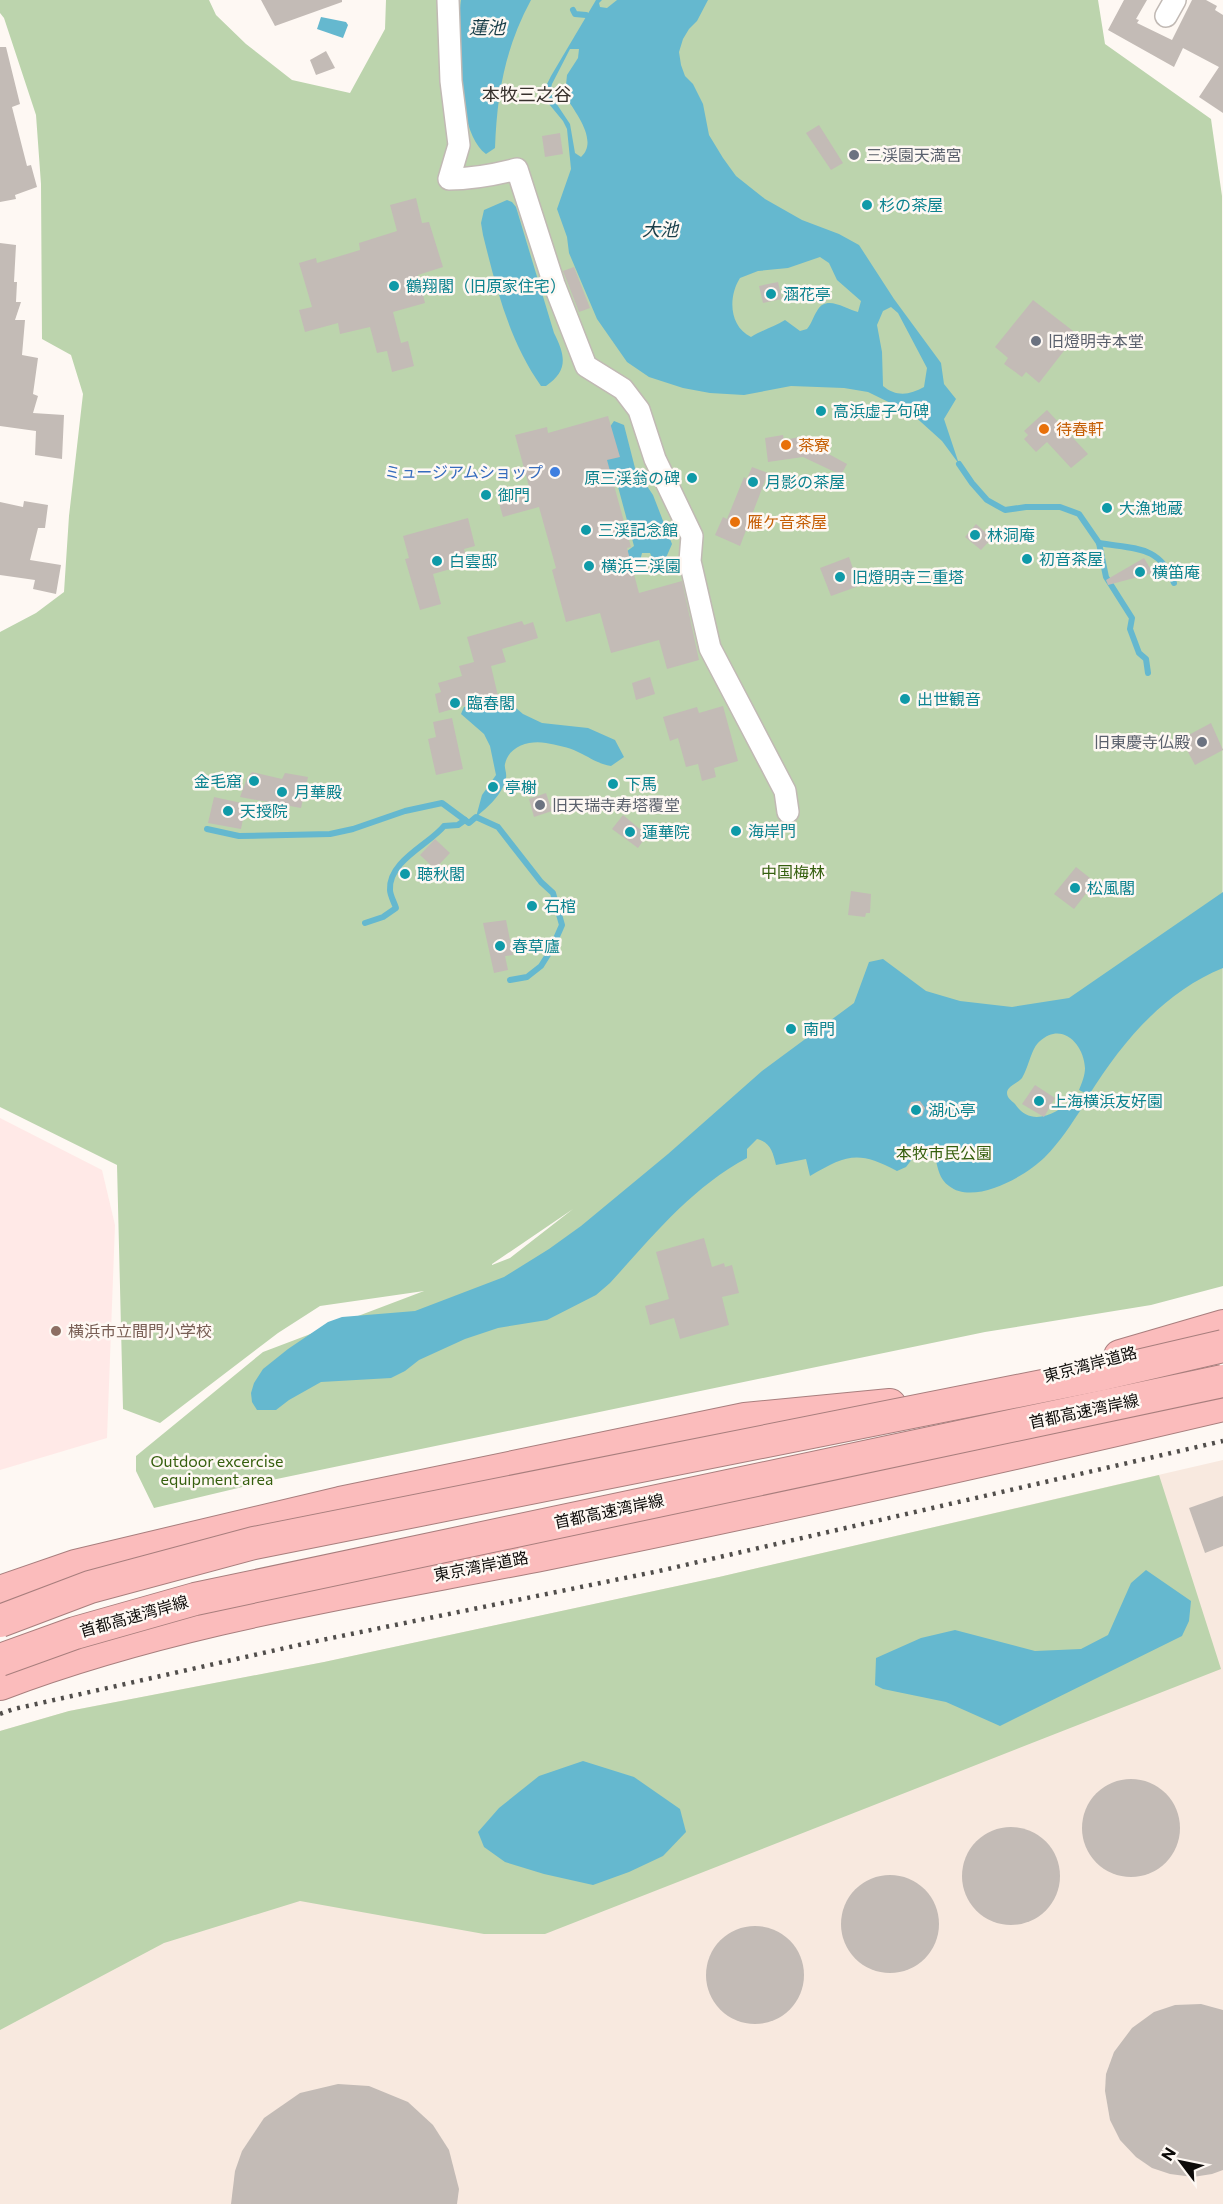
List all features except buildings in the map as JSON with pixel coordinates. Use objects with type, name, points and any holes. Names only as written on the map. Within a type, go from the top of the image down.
[{"type":"highway","name":"東京湾岸道路","points":[[0,1635],[122,1584],[256,1549],[349,1532],[955,1398],[1080,1368],[1223,1326]]},
{"type":"highway","name":"首都高速湾岸線","points":[[0,1621],[90,1587],[254,1543],[1092,1376],[1223,1346]]},
{"type":"highway","name":"首都高速湾岸線","points":[[0,1660],[75,1632],[195,1599],[1223,1381]]},
{"type":"highway","name":"東京湾岸道路","points":[[0,1592],[75,1566],[340,1503],[745,1419],[955,1398]]},
{"type":"highway","name":"東京湾岸道路","points":[[0,1684],[51,1665],[136,1640],[246,1614],[628,1537],[1223,1405]]},
{"type":"highway","name":"東京湾岸道路","points":[[0,1654],[115,1614],[200,1592],[702,1486],[966,1463]]},
{"type":"street","points":[[448,0],[451,81],[459,145],[449,179],[467,179],[517,169],[554,284],[586,366],[623,389],[639,410],[655,459],[692,536],[690,561],[710,648],[785,792],[788,812]]},
{"type":"shaded area","name":"横浜市立間門小学校","points":[[0,1118],[102,1170],[115,1225],[107,1438],[0,1470]]},
{"type":"shaded area","points":[[1223,1460],[1223,2204],[0,2204],[0,1731],[69,1711],[324,1662],[719,1577]]},
{"type":"green space","points":[[0,0],[209,0],[216,15],[246,44],[292,80],[350,93],[385,29],[386,0],[1098,0],[1105,44],[1211,119],[1222,196],[1223,1286],[1151,1305],[985,1332],[267,1481],[154,1508],[136,1471],[136,1456],[263,1352],[424,1291],[320,1306],[278,1333],[160,1423],[123,1409],[117,1165],[0,1107],[0,632],[36,613],[64,592],[69,516],[83,394],[71,355],[42,339],[41,184],[36,115],[4,18],[0,13]],"holes":[[[573,1209],[510,1258],[492,1265]]]},
{"type":"green space","points":[[1159,1475],[1221,1669],[545,1934],[484,1934],[300,1901],[164,1943],[0,2030],[0,1731],[69,1711],[324,1662],[719,1577]]},
{"type":"water","name":"蓮池","points":[[461,0],[531,0],[515,36],[504,72],[500,90],[495,148],[486,154],[476,143],[469,126],[460,82],[459,15]]},
{"type":"water","name":"大池","points":[[596,0],[602,0],[599,3],[600,7],[607,8],[617,0],[708,0],[697,21],[683,39],[679,52],[685,76],[693,84],[703,104],[709,135],[736,176],[765,199],[802,220],[839,234],[859,245],[894,299],[941,363],[944,384],[956,399],[944,419],[959,464],[942,441],[911,413],[868,392],[844,388],[791,386],[744,395],[710,393],[683,388],[649,377],[627,362],[597,319],[569,253],[567,237],[557,209],[571,169],[567,129],[549,104],[546,95],[546,86]],"holes":[[[570,49],[579,49],[578,58],[567,75],[565,95],[552,95],[550,93],[552,84]],[[552,97],[566,97],[584,127],[588,143],[581,157],[575,153],[570,124]],[[820,257],[829,263],[837,280],[861,301],[858,312],[836,304],[825,304],[817,311],[807,329],[800,331],[785,320],[751,337],[738,326],[733,310],[732,302],[740,278],[758,271],[788,268]],[[891,307],[898,313],[927,368],[924,387],[919,390],[898,393],[883,386],[882,352],[877,325],[883,311]]]},
{"type":"water","points":[[321,17],[346,22],[348,25],[343,38],[317,29]]},
{"type":"water","points":[[507,200],[516,207],[554,333],[561,348],[562,368],[546,386],[541,386],[530,369],[512,332],[483,235],[481,223],[484,210]]},
{"type":"water","points":[[614,421],[624,425],[635,468],[653,495],[672,544],[665,560],[654,562],[650,553],[642,553],[640,561],[625,562],[619,557],[634,546],[617,483],[609,478],[600,441]]},
{"type":"water","points":[[503,697],[523,714],[542,723],[588,728],[615,740],[624,757],[611,766],[562,746],[540,742],[521,745],[507,758],[506,778],[502,789],[476,817],[482,795],[496,775],[490,746],[484,734],[461,714],[464,707]]},
{"type":"water","points":[[1223,892],[1223,968],[1182,991],[1146,1021],[1116,1056],[1089,1095],[1079,1090],[1085,1068],[1084,1059],[1081,1051],[1070,1038],[1056,1033],[1048,1035],[1037,1044],[1022,1078],[1007,1091],[1009,1098],[1021,1111],[1036,1117],[1051,1114],[1073,1099],[1084,1105],[1061,1139],[1045,1157],[1013,1180],[985,1191],[972,1193],[960,1191],[943,1180],[935,1157],[930,1156],[913,1158],[906,1167],[897,1171],[872,1160],[852,1158],[833,1163],[810,1176],[806,1159],[776,1165],[770,1148],[765,1142],[757,1139],[747,1149],[747,1158],[708,1184],[673,1214],[610,1283],[596,1295],[547,1320],[498,1328],[465,1339],[419,1360],[391,1378],[321,1382],[276,1410],[257,1410],[252,1402],[251,1393],[254,1383],[263,1369],[328,1322],[342,1317],[415,1311],[504,1277],[549,1249],[581,1226],[668,1154],[762,1071],[854,1003],[869,962],[883,959],[926,991],[960,1001],[1012,1007],[1069,998]]},
{"type":"water","points":[[1146,1570],[1191,1601],[1189,1621],[1182,1636],[1000,1726],[946,1702],[883,1689],[875,1685],[876,1658],[921,1638],[955,1630],[1035,1651],[1081,1649],[1108,1635],[1131,1583]]},
{"type":"water","points":[[583,1761],[634,1777],[680,1809],[686,1832],[663,1856],[593,1885],[505,1862],[484,1847],[478,1832],[499,1808],[539,1776]]},
{"type":"waterway","points":[[573,10],[575,14],[586,15]]},
{"type":"waterway","points":[[959,464],[987,500],[1005,510],[1026,507],[1060,507],[1079,514],[1099,543],[1106,577],[1132,618],[1130,629],[1139,653],[1146,659],[1148,673]]},
{"type":"waterway","points":[[1099,543],[1134,548],[1153,555],[1168,571],[1174,583]]},
{"type":"waterway","points":[[207,829],[239,836],[330,834],[353,829],[405,811],[442,803],[469,823],[476,817],[498,827],[541,882],[553,893],[562,925],[541,966],[527,977],[510,980]]},
{"type":"waterway","points":[[365,923],[383,917],[396,908],[390,892],[391,880],[403,862],[444,826],[458,825],[465,820]]},
{"type":"railway","points":[[0,1714],[312,1642],[659,1571],[1223,1441]]},
{"type":"place","name":"三渓園天満宮","points":[[854,155]]},
{"type":"place","name":"杉の茶屋","points":[[867,205]]},
{"type":"place","name":"鶴翔閣（旧原家住宅）","points":[[394,286]]},
{"type":"place","name":"涵花亭","points":[[771,294]]},
{"type":"place","name":"旧燈明寺本堂","points":[[1036,341]]},
{"type":"place","name":"高浜虚子句碑","points":[[821,411]]},
{"type":"place","name":"待春軒","points":[[1044,429]]},
{"type":"place","name":"茶寮","points":[[786,445]]},
{"type":"place","name":"ミュージアムショップ","points":[[555,472]]},
{"type":"place","name":"原三渓翁の碑","points":[[692,478]]},
{"type":"place","name":"月影の茶屋","points":[[753,482]]},
{"type":"place","name":"御門","points":[[486,495]]},
{"type":"place","name":"大漁地蔵","points":[[1107,508]]},
{"type":"place","name":"雁ケ音茶屋","points":[[735,522]]},
{"type":"place","name":"三渓記念館","points":[[586,530]]},
{"type":"place","name":"林洞庵","points":[[975,535]]},
{"type":"place","name":"初音茶屋","points":[[1027,559]]},
{"type":"place","name":"白雲邸","points":[[437,561]]},
{"type":"place","name":"横浜三渓園","points":[[589,566]]},
{"type":"place","name":"横笛庵","points":[[1140,572]]},
{"type":"place","name":"旧燈明寺三重塔","points":[[840,577]]},
{"type":"place","name":"出世観音","points":[[905,699]]},
{"type":"place","name":"臨春閣","points":[[455,703]]},
{"type":"place","name":"旧東慶寺仏殿","points":[[1202,742]]},
{"type":"place","name":"金毛窟","points":[[254,781]]},
{"type":"place","name":"下馬","points":[[613,784]]},
{"type":"place","name":"亭榭","points":[[493,787]]},
{"type":"place","name":"月華殿","points":[[282,792]]},
{"type":"place","name":"旧天瑞寺寿塔覆堂","points":[[540,805]]},
{"type":"place","name":"天授院","points":[[228,811]]},
{"type":"place","name":"海岸門","points":[[736,831]]},
{"type":"place","name":"蓮華院","points":[[630,832]]},
{"type":"place","name":"聴秋閣","points":[[405,874]]},
{"type":"place","name":"松風閣","points":[[1075,888]]},
{"type":"place","name":"石棺","points":[[532,906]]},
{"type":"place","name":"春草廬","points":[[500,946]]},
{"type":"place","name":"南門","points":[[791,1029]]},
{"type":"place","name":"上海横浜友好園","points":[[1039,1101]]},
{"type":"place","name":"湖心亭","points":[[916,1110]]},
{"type":"place","name":"横浜市立間門小学校","points":[[56,1331]]},
{"type":"district","name":"本牧三之谷","points":[[527,95]]},
{"type":"park label","name":"中国梅林","points":[[793,872]]},
{"type":"park label","name":"本牧市民公園","points":[[944,1153]]},
{"type":"park label","name":"Outdoor excercise equipment area","points":[[217,1470]]}]
